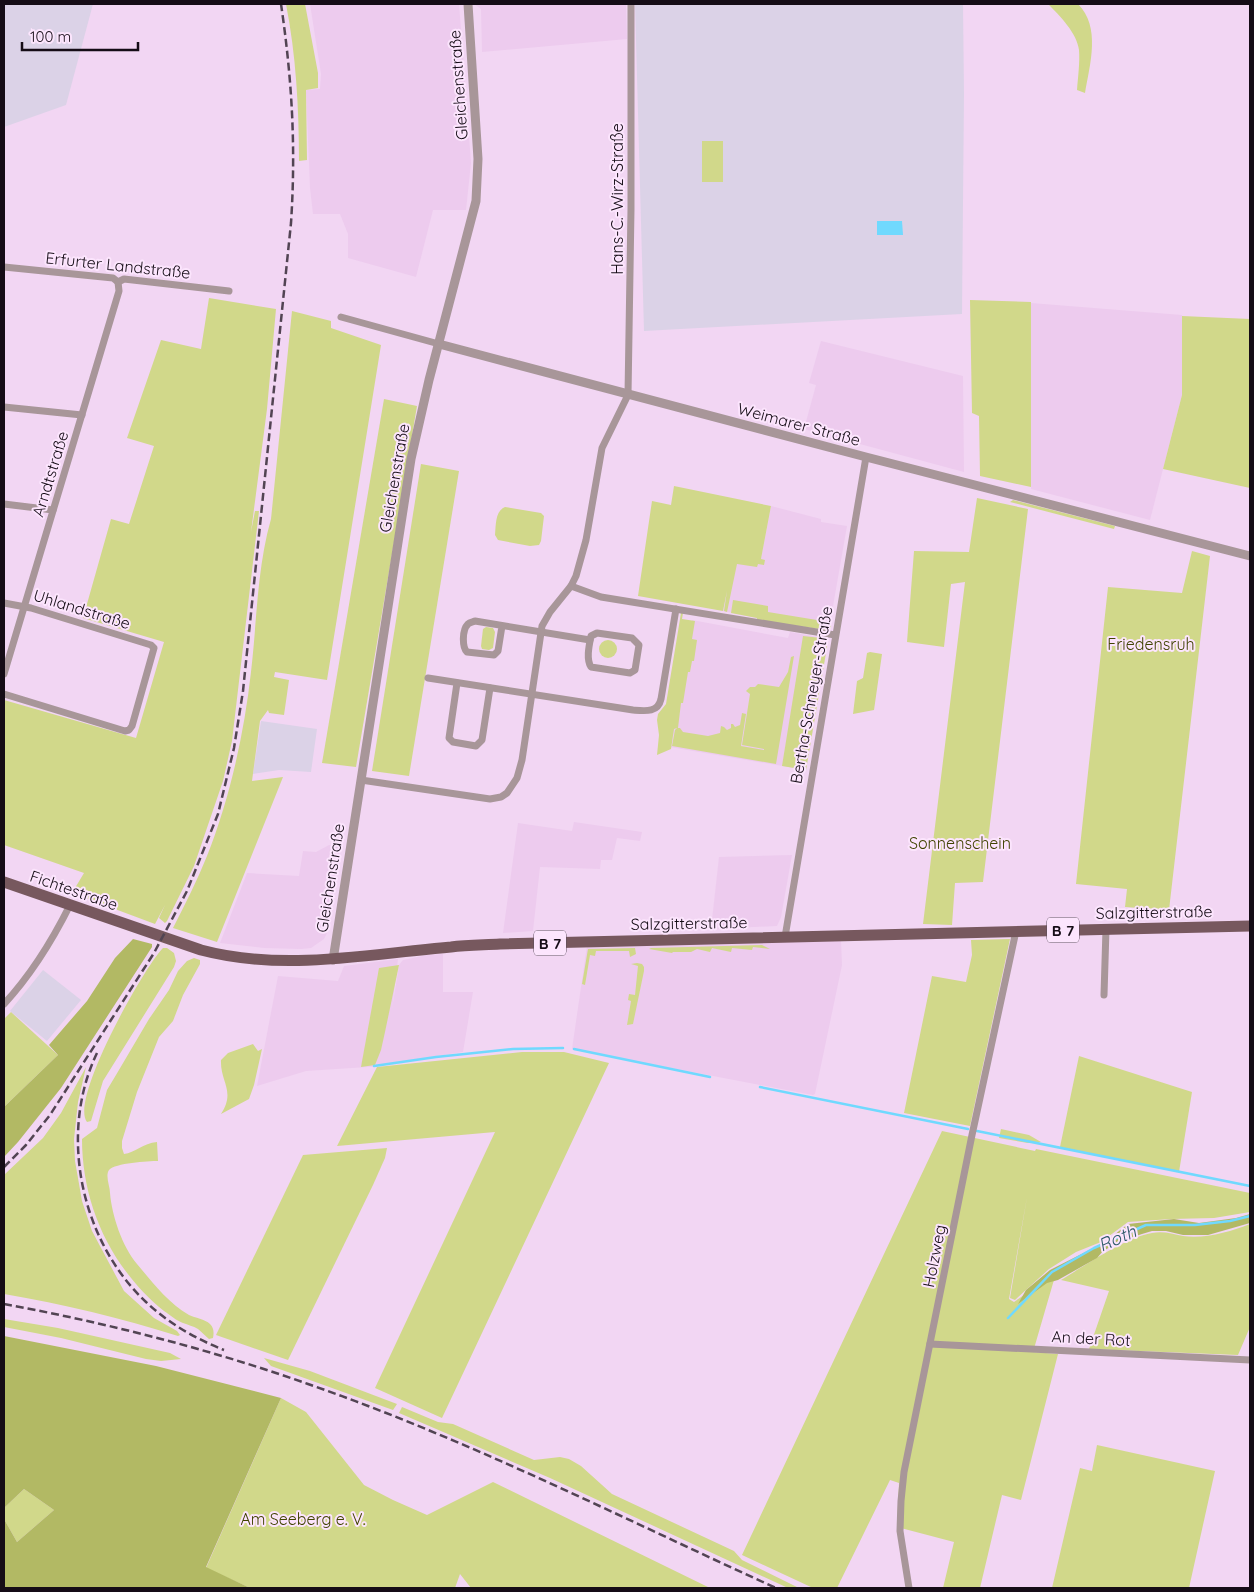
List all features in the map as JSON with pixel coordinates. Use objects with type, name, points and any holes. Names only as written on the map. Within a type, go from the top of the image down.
[{"type":"main road","name":"Fichtestraße","points":[[4,882],[134,928]]},
{"type":"main road","name":"Salzgitterstraße","points":[[134,928],[201,950],[235,957],[283,961],[333,960],[451,947],[500,944],[1250,926]]},
{"type":"street","name":"Gleichenstraße","points":[[333,960],[411,459],[419,419],[474,212],[478,190],[478,159],[468,4]]},
{"type":"street","name":"Hans-C.-Wirz-Straße","points":[[628,394],[631,209],[631,4]]},
{"type":"street","name":"Erfurter Landstraße","points":[[4,267],[113,278],[118,282],[124,279],[229,291]]},
{"type":"street","name":"Arndtstraße","points":[[4,674],[119,291],[118,282]]},
{"type":"street","name":"Weimarer Straße","points":[[341,318],[866,458],[1250,556]]},
{"type":"street","points":[[361,780],[484,798],[501,797],[511,789],[519,770],[541,633],[545,620],[571,586],[580,566],[602,448],[628,394]]},
{"type":"street","points":[[4,407],[82,415]]},
{"type":"street","name":"Bertha-Schneyer-Straße","points":[[785,937],[866,458]]},
{"type":"street","points":[[4,504],[54,510]]},
{"type":"street","points":[[571,586],[601,597],[835,635]]},
{"type":"street","name":"Uhlandstraße","points":[[4,603],[24,606],[151,645],[154,648],[132,726],[129,730],[4,694]]},
{"type":"street","points":[[428,678],[634,710],[646,711],[655,709],[662,699],[676,609]]},
{"type":"street","points":[[502,626],[498,651],[494,655],[465,651],[463,646],[466,628],[469,623],[476,621],[590,640]]},
{"type":"street","points":[[597,633],[632,638],[639,645],[635,670],[630,673],[591,667],[588,662],[590,640],[591,636],[597,633]]},
{"type":"street","points":[[457,683],[449,738],[453,742],[476,746],[482,740],[490,688]]},
{"type":"street","points":[[4,1004],[29,973],[47,946],[70,905]]},
{"type":"street","points":[[1104,995],[1106,929]]},
{"type":"street","name":"Holzweg","points":[[909,1588],[900,1531],[900,1501],[904,1472],[972,1135],[1016,931]]},
{"type":"street","name":"An der Rot","points":[[930,1344],[1250,1360]]},
{"type":"shaded area","points":[[4,4],[93,4],[66,105],[4,127]]},
{"type":"shaded area","points":[[310,4],[459,4],[471,163],[466,210],[433,210],[416,277],[348,258],[348,234],[340,214],[313,214],[310,188],[306,90],[320,89],[321,74]]},
{"type":"shaded area","points":[[474,4],[626,4],[627,39],[482,52],[481,9]]},
{"type":"shaded area","points":[[635,4],[963,4],[962,314],[644,331]]},
{"type":"shaded area","points":[[1031,303],[1182,315],[1182,395],[1150,520],[1031,489]]},
{"type":"shaded area","points":[[821,341],[963,376],[964,472],[804,429],[816,385],[809,383]]},
{"type":"shaded area","points":[[771,506],[821,519],[821,522],[847,526],[829,629],[757,620],[757,618],[723,611],[734,554],[761,559]]},
{"type":"shaded area","points":[[692,620],[788,638],[790,632],[823,638],[827,645],[806,770],[670,747]]},
{"type":"shaded area","points":[[261,721],[317,729],[311,772],[279,770],[253,774]]},
{"type":"shaded area","points":[[574,822],[642,832],[640,841],[617,838],[612,860],[601,860],[600,869],[540,867],[533,931],[503,933],[518,823],[572,831]]},
{"type":"shaded area","points":[[329,845],[340,846],[327,933],[324,939],[311,948],[301,949],[264,948],[220,943],[247,873],[299,876],[303,851],[316,852]]},
{"type":"shaded area","points":[[792,855],[781,917],[777,926],[711,929],[719,857]]},
{"type":"shaded area","points":[[841,940],[842,965],[815,1094],[813,1095],[572,1049],[587,946]]},
{"type":"shaded area","points":[[443,954],[443,992],[473,992],[463,1052],[384,1064],[383,1066],[306,1071],[257,1086],[278,976],[338,981],[344,966],[398,959],[392,1009],[399,965],[403,960]]},
{"type":"shaded area","points":[[43,970],[81,1000],[47,1041],[10,1011]]},
{"type":"green space","points":[[286,4],[305,4],[318,73],[318,88],[306,90],[307,160],[299,161],[296,82]]},
{"type":"green space","points":[[1048,4],[1078,4],[1090,24],[1092,46],[1085,93],[1077,90],[1079,70],[1078,44],[1067,25]]},
{"type":"green space","points":[[702,141],[723,141],[723,182],[702,182]]},
{"type":"green space","points":[[209,298],[276,309],[267,409],[251,532],[255,511],[259,511],[232,741],[223,781],[194,866],[167,921],[165,923],[159,918],[165,905],[155,924],[72,893],[84,873],[4,845],[4,700],[136,738],[164,642],[83,618],[111,519],[129,524],[154,446],[127,438],[161,340],[201,349]]},
{"type":"green space","points":[[970,300],[1031,302],[1031,487],[980,476],[979,416],[972,413]]},
{"type":"green space","points":[[292,311],[331,321],[331,328],[381,345],[327,680],[275,672],[274,677],[289,680],[284,715],[269,713],[268,710],[260,721],[252,781],[283,777],[217,942],[173,928],[199,874],[215,834],[229,789],[240,742],[251,672],[260,575],[271,519]]},
{"type":"green space","points":[[1182,316],[1250,319],[1250,488],[1163,469],[1182,395]]},
{"type":"green space","points":[[384,399],[417,406],[356,767],[322,763]]},
{"type":"green space","points":[[421,464],[459,471],[409,776],[372,771]]},
{"type":"green space","points":[[674,486],[771,506],[761,559],[765,560],[764,565],[758,564],[757,567],[737,564],[727,612],[724,611],[727,591],[723,611],[638,596],[652,501],[671,505]]},
{"type":"green space","name":"Sonnenschein","points":[[977,498],[1028,509],[983,882],[955,883],[952,925],[923,924],[965,582],[951,584],[944,647],[907,642],[914,551],[969,552]]},
{"type":"green space","points":[[1013,500],[1115,526],[1114,529],[1010,502]]},
{"type":"green space","points":[[505,507],[541,513],[544,516],[539,545],[530,546],[498,540],[495,535],[497,519],[499,512]]},
{"type":"green space","name":"Friedensruh","points":[[1192,551],[1210,556],[1169,910],[1125,907],[1127,889],[1076,884],[1108,587],[1182,593]]},
{"type":"green space","points":[[733,600],[768,606],[768,612],[823,621],[823,624],[831,625],[831,628],[826,630],[757,620],[757,618],[731,613]]},
{"type":"green space","points":[[681,613],[683,613],[682,619],[695,621],[692,639],[697,640],[694,661],[692,661],[690,672],[688,672],[683,703],[681,703],[678,728],[683,732],[708,736],[720,733],[721,726],[727,730],[731,728],[731,724],[735,727],[740,725],[742,713],[746,714],[741,746],[764,750],[742,745],[750,694],[746,691],[758,684],[779,687],[788,672],[791,657],[794,656],[776,764],[672,746],[677,728],[674,729],[671,749],[657,755],[659,735],[658,714],[666,704]]},
{"type":"green space","points":[[486,627],[493,628],[495,632],[493,648],[489,650],[482,649],[481,646],[483,629]]},
{"type":"green space","points":[[803,636],[821,638],[827,647],[806,770],[782,766]]},
{"type":"green space","points":[[604,640],[612,640],[617,645],[615,656],[604,658],[599,653],[599,645]]},
{"type":"green space","points":[[867,653],[882,654],[874,710],[853,714],[857,681],[863,678]]},
{"type":"green space","points":[[133,939],[152,944],[152,947],[61,1088],[4,1157],[4,1107],[58,1055],[49,1045],[87,1001],[115,958]]},
{"type":"green space","points":[[1010,939],[970,1126],[904,1113],[932,976],[966,982],[972,955],[971,940]]},
{"type":"green space","points":[[762,945],[770,949],[753,947],[752,950],[732,948],[731,952],[712,948],[710,952],[697,949],[691,952],[672,953],[649,949],[651,948]]},
{"type":"green space","points":[[163,948],[167,948],[174,953],[176,961],[174,967],[103,1081],[91,1121],[87,1122],[84,1109],[98,1062],[126,1006]]},
{"type":"green space","points":[[635,948],[636,954],[630,957],[629,951],[596,951],[595,956],[590,955],[585,985],[582,984],[588,949]]},
{"type":"green space","points":[[194,958],[200,960],[200,964],[183,995],[173,1021],[159,1037],[137,1092],[122,1141],[124,1154],[147,1144],[157,1142],[158,1161],[132,1163],[112,1168],[108,1172],[108,1178],[115,1221],[122,1240],[132,1257],[167,1298],[189,1315],[210,1324],[214,1334],[213,1338],[209,1339],[198,1329],[178,1321],[164,1311],[129,1276],[115,1256],[94,1212],[83,1164],[82,1139],[97,1128],[107,1090],[149,1019],[169,990],[178,971],[187,961]]},
{"type":"green space","points":[[631,964],[642,964],[644,971],[633,1024],[627,1025],[631,1001],[628,1000],[629,994],[635,995],[638,966]]},
{"type":"green space","points":[[399,965],[381,1050],[375,1065],[361,1067],[379,968]]},
{"type":"green space","points":[[11,1012],[58,1055],[4,1107],[4,1019]]},
{"type":"green space","points":[[253,1044],[258,1051],[262,1049],[249,1099],[221,1114],[227,1099],[227,1093],[221,1060],[228,1053]]},
{"type":"green space","points":[[522,1052],[564,1052],[609,1063],[442,1418],[375,1388],[495,1132],[337,1146],[377,1067]]},
{"type":"green space","points":[[1079,1056],[1192,1092],[1179,1172],[1060,1147]]},
{"type":"green space","points":[[86,1067],[78,1102],[74,1139],[75,1161],[82,1201],[92,1231],[124,1291],[154,1318],[177,1331],[180,1335],[178,1336],[92,1312],[4,1294],[4,1175],[43,1138],[61,1113]]},
{"type":"green space","points":[[1001,1129],[1029,1135],[1041,1142],[1028,1143],[999,1138]]},
{"type":"green space","points":[[942,1131],[1250,1193],[1250,1212],[1214,1218],[1128,1222],[1101,1242],[1076,1252],[1049,1269],[1015,1300],[1010,1298],[1027,1197],[1009,1299],[1014,1302],[1056,1273],[1033,1352],[1058,1354],[1021,1500],[1002,1495],[980,1588],[943,1588],[954,1542],[897,1527],[899,1483],[890,1480],[837,1588],[813,1588],[742,1555]]},
{"type":"green space","points":[[387,1148],[385,1158],[373,1185],[288,1360],[216,1335],[303,1155]]},
{"type":"green space","points":[[1250,1214],[1250,1223],[1208,1235],[1183,1235],[1166,1231],[1152,1231],[1121,1241],[1103,1251],[1097,1258],[1058,1280],[1047,1283],[1018,1304],[1026,1290],[1050,1270],[1105,1242],[1128,1224],[1174,1219],[1199,1223],[1236,1218]]},
{"type":"green space","points":[[1250,1224],[1250,1327],[1238,1355],[1089,1349],[1109,1291],[1061,1280],[1105,1253],[1129,1240],[1141,1236],[1160,1232],[1191,1237],[1209,1236]]},
{"type":"green space","points":[[4,1319],[58,1328],[170,1353],[181,1359],[161,1361],[146,1359],[61,1338],[4,1327]]},
{"type":"green space","points":[[4,1336],[156,1366],[281,1398],[206,1567],[250,1588],[4,1588],[4,1519],[17,1542],[54,1510],[24,1489],[4,1508]]},
{"type":"green space","points":[[264,1358],[310,1371],[397,1404],[393,1410],[271,1366]]},
{"type":"green space","name":"Am Seeberg e. V.","points":[[281,1398],[306,1412],[364,1485],[393,1500],[427,1515],[493,1482],[710,1588],[471,1588],[460,1574],[455,1588],[250,1588],[206,1568]]},
{"type":"green space","points":[[402,1407],[438,1422],[453,1424],[534,1460],[560,1457],[569,1459],[581,1466],[612,1494],[734,1551],[742,1560],[799,1588],[788,1588],[550,1478],[399,1413]]},
{"type":"green space","points":[[1097,1445],[1215,1471],[1189,1588],[1052,1588],[1080,1468],[1092,1471]]},
{"type":"green space","points":[[24,1489],[54,1510],[17,1542],[4,1519],[4,1508]]},
{"type":"water","points":[[877,221],[902,221],[903,235],[877,235]]},
{"type":"waterway","points":[[374,1066],[513,1049],[563,1048]]},
{"type":"waterway","points":[[574,1049],[710,1077]]},
{"type":"waterway","points":[[760,1087],[968,1129]]},
{"type":"waterway","points":[[977,1131],[1250,1186]]},
{"type":"waterway","name":"Roth","points":[[1008,1318],[1052,1272],[1094,1248],[1146,1225],[1195,1225],[1230,1221],[1250,1216]]},
{"type":"railway","points":[[4,1167],[26,1145],[50,1115],[154,953],[187,891],[218,814],[234,748],[243,691],[291,223],[292,113],[281,4]]},
{"type":"railway","points":[[97,1053],[85,1084],[79,1117],[78,1151],[82,1185],[92,1218],[105,1249],[124,1277],[146,1302],[183,1330],[224,1350]]},
{"type":"railway","points":[[4,1304],[119,1328],[195,1348],[271,1371],[368,1406],[545,1481],[776,1588]]}]
